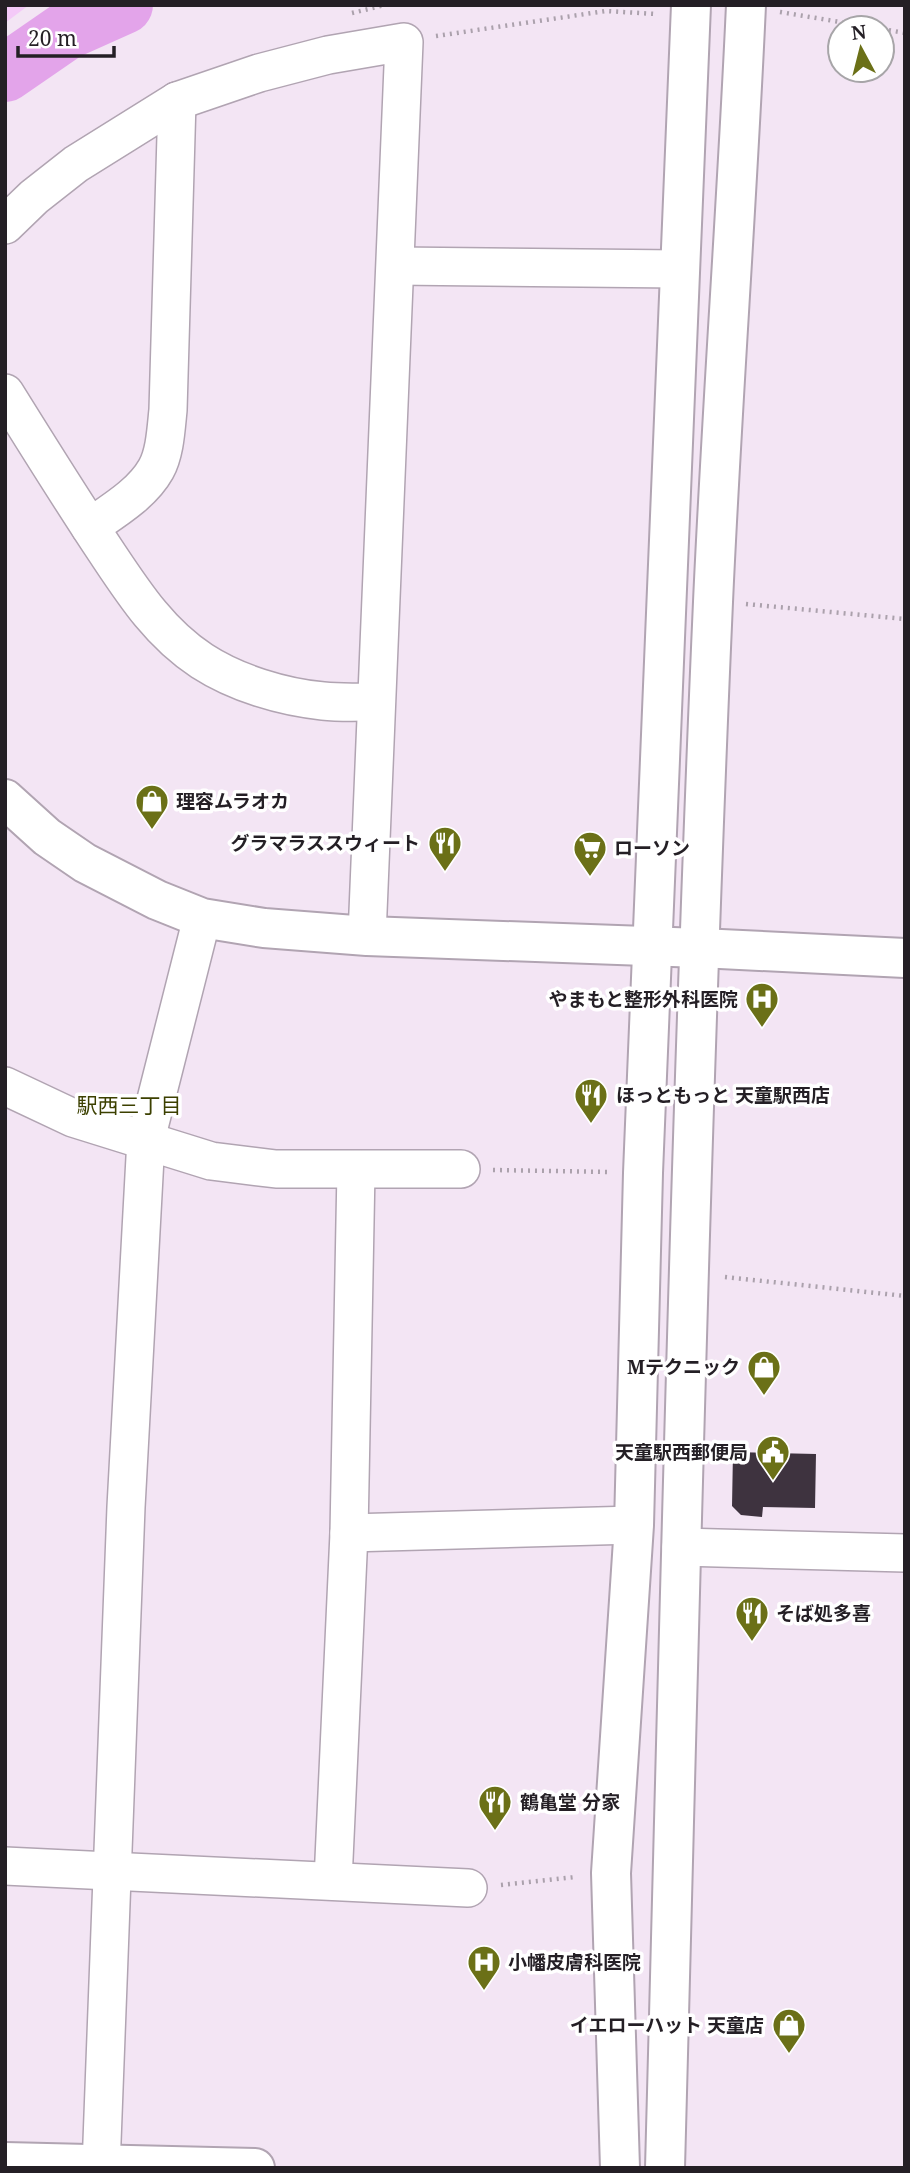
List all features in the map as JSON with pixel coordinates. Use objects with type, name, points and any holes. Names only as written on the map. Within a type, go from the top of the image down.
[{"type":"street","points":[[665,2168],[688,1273],[713,600],[746,6]]},
{"type":"street","points":[[620,2168],[611,1873],[634,1525],[643,1172],[690,11]]},
{"type":"street","points":[[5,225],[34,197],[76,164],[177,101],[259,73],[328,55],[404,42],[367,936]]},
{"type":"street","points":[[90,527],[136,493],[156,469],[164,441],[169,410],[177,101]]},
{"type":"street","points":[[396,266],[680,269]]},
{"type":"street","points":[[5,393],[144,608],[175,641],[204,662],[240,680],[279,692],[323,702],[376,702]]},
{"type":"street","points":[[5,799],[47,836],[85,863],[157,900],[202,918],[264,928],[367,936],[905,958]]},
{"type":"street","points":[[101,2166],[126,1507],[146,1139],[202,918]]},
{"type":"street","points":[[5,1086],[73,1118],[211,1161],[276,1169],[461,1169]]},
{"type":"street","points":[[333,1881],[349,1533],[356,1170]]},
{"type":"street","points":[[349,1533],[634,1525]]},
{"type":"street","points":[[681,1547],[905,1553]]},
{"type":"street","points":[[5,1866],[468,1888]]},
{"type":"street","points":[[5,2162],[255,2168]]},
{"type":"path","points":[[746,6],[826,20]]},
{"type":"path","points":[[404,42],[606,11],[690,11]]},
{"type":"path","points":[[713,600],[905,619]]},
{"type":"path","points":[[461,1169],[643,1172]]},
{"type":"path","points":[[688,1273],[905,1297]]},
{"type":"path","points":[[468,1888],[611,1873]]},
{"type":"shaded area","points":[[5,5],[29,5],[5,23]]},
{"type":"building","points":[[733,1452],[816,1454],[815,1508],[763,1507],[762,1517],[741,1515],[732,1506]]},
{"type":"waterway","points":[[5,73],[66,31],[124,5]]},
{"type":"place","name":"理容ムラオカ","points":[[152,831]]},
{"type":"place","name":"グラマラススウィート","points":[[445,873]]},
{"type":"place","name":"ローソン","points":[[590,878]]},
{"type":"place","name":"やまもと整形外科医院","points":[[762,1029]]},
{"type":"place","name":"ほっともっと 天童駅西店","points":[[591,1125]]},
{"type":"place","name":"Mテクニック","points":[[764,1397]]},
{"type":"place","name":"天童駅西郵便局","points":[[773,1482]]},
{"type":"place","name":"そば処多喜","points":[[752,1643]]},
{"type":"place","name":"鶴亀堂 分家","points":[[495,1832]]},
{"type":"place","name":"小幡皮膚科医院","points":[[484,1992]]},
{"type":"place","name":"イエローハット 天童店","points":[[789,2055]]},
{"type":"district","name":"駅西三丁目","points":[[129,1105]]}]
